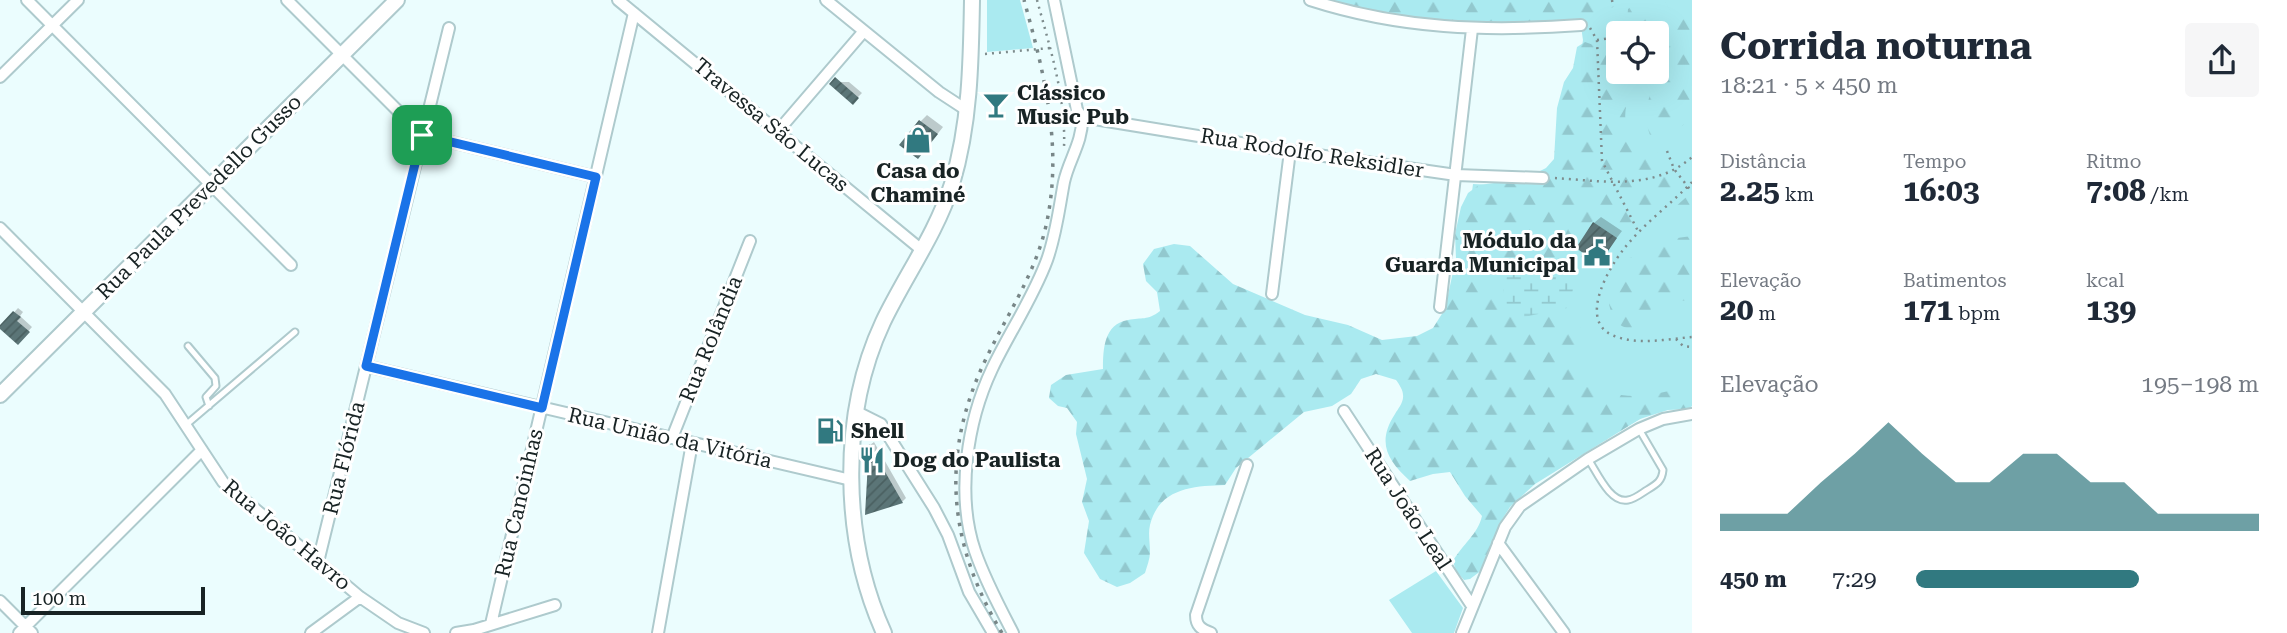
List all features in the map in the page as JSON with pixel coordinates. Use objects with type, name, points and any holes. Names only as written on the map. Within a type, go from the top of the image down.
[{"type":"main road","name":"Rua Paula Prevedello Gusso","points":[[0,395],[397,0]]},
{"type":"main road","points":[[884,633],[872,603],[854,526],[851,480],[857,412],[867,367],[881,327],[944,208],[952,184],[968,111],[972,0]]},
{"type":"street","points":[[27,0],[291,265]]},
{"type":"street","points":[[0,77],[78,0]]},
{"type":"street","points":[[287,0],[422,135],[596,177]]},
{"type":"street","name":"Travessa São Lucas","points":[[618,0],[923,250]]},
{"type":"street","points":[[826,0],[939,92],[968,111]]},
{"type":"street","points":[[1013,633],[991,592],[975,550],[966,504],[970,450],[985,386],[1046,262],[1057,223],[1067,169],[1082,135],[1082,117],[1077,110],[1054,0]]},
{"type":"street","points":[[1310,0],[1378,18],[1424,25],[1472,29],[1581,24]]},
{"type":"street","name":"Rua Canoinhas","points":[[491,624],[634,13]]},
{"type":"street","name":"Rua Flórida","points":[[318,562],[449,28]]},
{"type":"street","points":[[1440,307],[1472,29]]},
{"type":"street","points":[[778,131],[864,31]]},
{"type":"street","name":"Rua Rodolfo Reksidler","points":[[1082,117],[1456,175],[1543,178]]},
{"type":"street","points":[[1272,294],[1290,151]]},
{"type":"street","name":"Rua João Havro","points":[[0,228],[156,384],[187,424],[223,482],[360,597],[398,623],[424,633]]},
{"type":"street","name":"Rua Rolândia","points":[[672,438],[750,241]]},
{"type":"street","name":"Rua União da Vitória","points":[[366,366],[851,480]]},
{"type":"street","name":"Rua João Leal","points":[[1344,411],[1472,606]]},
{"type":"street","points":[[857,412],[881,424],[934,508],[948,535],[969,592],[993,633]]},
{"type":"street","points":[[1462,633],[1505,527],[1520,506],[1588,458],[1639,429],[1663,419],[1692,414]]},
{"type":"street","points":[[658,633],[692,443]]},
{"type":"street","points":[[0,601],[25,631],[202,450]]},
{"type":"street","points":[[1211,633],[1200,628],[1196,615],[1247,465]]},
{"type":"street","points":[[1498,543],[1564,633]]},
{"type":"street","points":[[312,633],[360,597]]},
{"type":"street","points":[[456,633],[555,605]]},
{"type":"lane","points":[[187,424],[295,332]]},
{"type":"lane","points":[[188,346],[215,378],[216,386],[206,397],[209,405]]},
{"type":"lane","points":[[1588,458],[1613,496],[1621,501],[1630,500],[1660,482],[1663,470],[1639,429]]},
{"type":"path","points":[[1037,0],[1050,48],[1065,126]]},
{"type":"path","points":[[1612,0],[1613,7]]},
{"type":"path","points":[[1581,24],[1588,27],[1597,40],[1602,161],[1639,233]]},
{"type":"path","points":[[1597,40],[1606,39]]},
{"type":"path","points":[[971,53],[1050,48]]},
{"type":"path","points":[[1667,151],[1674,169],[1692,192]]},
{"type":"path","points":[[1543,178],[1637,181],[1660,177],[1692,157]]},
{"type":"path","points":[[1692,182],[1623,250],[1606,277],[1597,306],[1598,319],[1603,330],[1614,336],[1639,340],[1692,337]]},
{"type":"path","points":[[1676,339],[1684,346],[1692,347]]},
{"type":"green space","points":[[987,0],[1020,0],[1033,48],[987,52]]},
{"type":"green space","points":[[1322,0],[1612,0],[1601,27],[1588,32],[1556,21],[1508,24],[1437,22],[1376,15]]},
{"type":"green space","points":[[1577,0],[1692,0],[1692,405],[1656,410],[1562,463],[1459,293],[1473,184],[1596,191],[1575,95],[1583,40]]},
{"type":"green space","points":[[1664,0],[1692,0],[1691,115],[1674,133],[1664,136],[1650,135],[1647,124],[1648,101],[1654,84],[1669,84],[1669,47],[1675,18]]},
{"type":"green space","points":[[1635,4],[1649,7],[1653,14],[1653,21],[1627,21],[1628,9]]},
{"type":"green space","points":[[1585,42],[1606,49],[1606,84],[1635,84],[1627,103],[1626,123],[1637,140],[1669,163],[1674,175],[1674,191],[1666,207],[1626,233],[1608,228],[1595,220],[1586,225],[1580,236],[1594,268],[1578,274],[1552,263],[1514,314],[1565,317],[1581,328],[1587,340],[1578,368],[1582,385],[1631,396],[1681,390],[1692,394],[1692,406],[1689,409],[1668,410],[1640,419],[1535,484],[1510,507],[1500,523],[1482,570],[1464,580],[1456,571],[1453,561],[1477,528],[1482,516],[1450,472],[1410,481],[1396,466],[1387,451],[1386,434],[1402,403],[1403,393],[1396,380],[1376,374],[1361,379],[1351,394],[1332,406],[1304,412],[1236,468],[1225,485],[1190,488],[1169,496],[1154,513],[1150,525],[1150,555],[1145,573],[1130,583],[1117,587],[1100,579],[1084,553],[1089,521],[1082,502],[1087,479],[1076,434],[1077,422],[1067,408],[1058,406],[1049,398],[1051,385],[1066,375],[1103,369],[1106,338],[1114,327],[1120,322],[1148,317],[1160,311],[1157,292],[1146,281],[1143,264],[1154,249],[1174,244],[1190,246],[1233,284],[1305,315],[1348,325],[1382,340],[1417,336],[1433,328],[1445,309],[1456,258],[1455,234],[1461,207],[1468,193],[1479,185],[1524,179],[1546,168],[1554,159],[1557,108],[1564,82],[1573,68],[1577,47]]},
{"type":"green space","points":[[1692,192],[1692,225],[1676,224],[1670,216],[1674,208]]},
{"type":"green space","points":[[1692,236],[1692,302],[1662,297],[1652,299],[1651,328],[1631,329],[1613,320],[1609,304],[1617,276],[1627,259],[1677,238]]},
{"type":"green space","points":[[1534,260],[1554,265],[1568,274],[1573,287],[1567,308],[1524,317],[1514,314],[1504,301],[1503,283],[1514,265]]},
{"type":"green space","points":[[1436,571],[1463,608],[1454,633],[1412,633],[1389,600]]},
{"type":"building","points":[[835,77],[859,98],[853,105],[829,84]]},
{"type":"building","name":"Casa do Chaminé","points":[[919,120],[938,134],[918,159],[899,145]]},
{"type":"building","points":[[1593,222],[1617,238],[1599,264],[1576,248]]},
{"type":"building","points":[[13,311],[21,317],[17,321],[30,332],[18,345],[0,329],[0,325]]},
{"type":"building","points":[[869,444],[903,503],[865,515]]},
{"type":"railway","points":[[1002,633],[985,602],[962,539],[956,474],[959,442],[967,408],[987,356],[1032,268],[1045,230],[1050,201],[1053,171],[1050,114],[1024,0]]},
{"type":"place","name":"Clássico Music Pub","points":[[996,105]]},
{"type":"place","name":"Casa do Chaminé","points":[[918,140]]},
{"type":"place","name":"Módulo da Guarda Municipal","points":[[1597,253]]},
{"type":"place","name":"Shell","points":[[830,431]]},
{"type":"place","name":"Dog do Paulista","points":[[872,460]]},
{"type":"route","points":[[422,135],[596,177],[542,408],[366,366],[422,135]]}]
